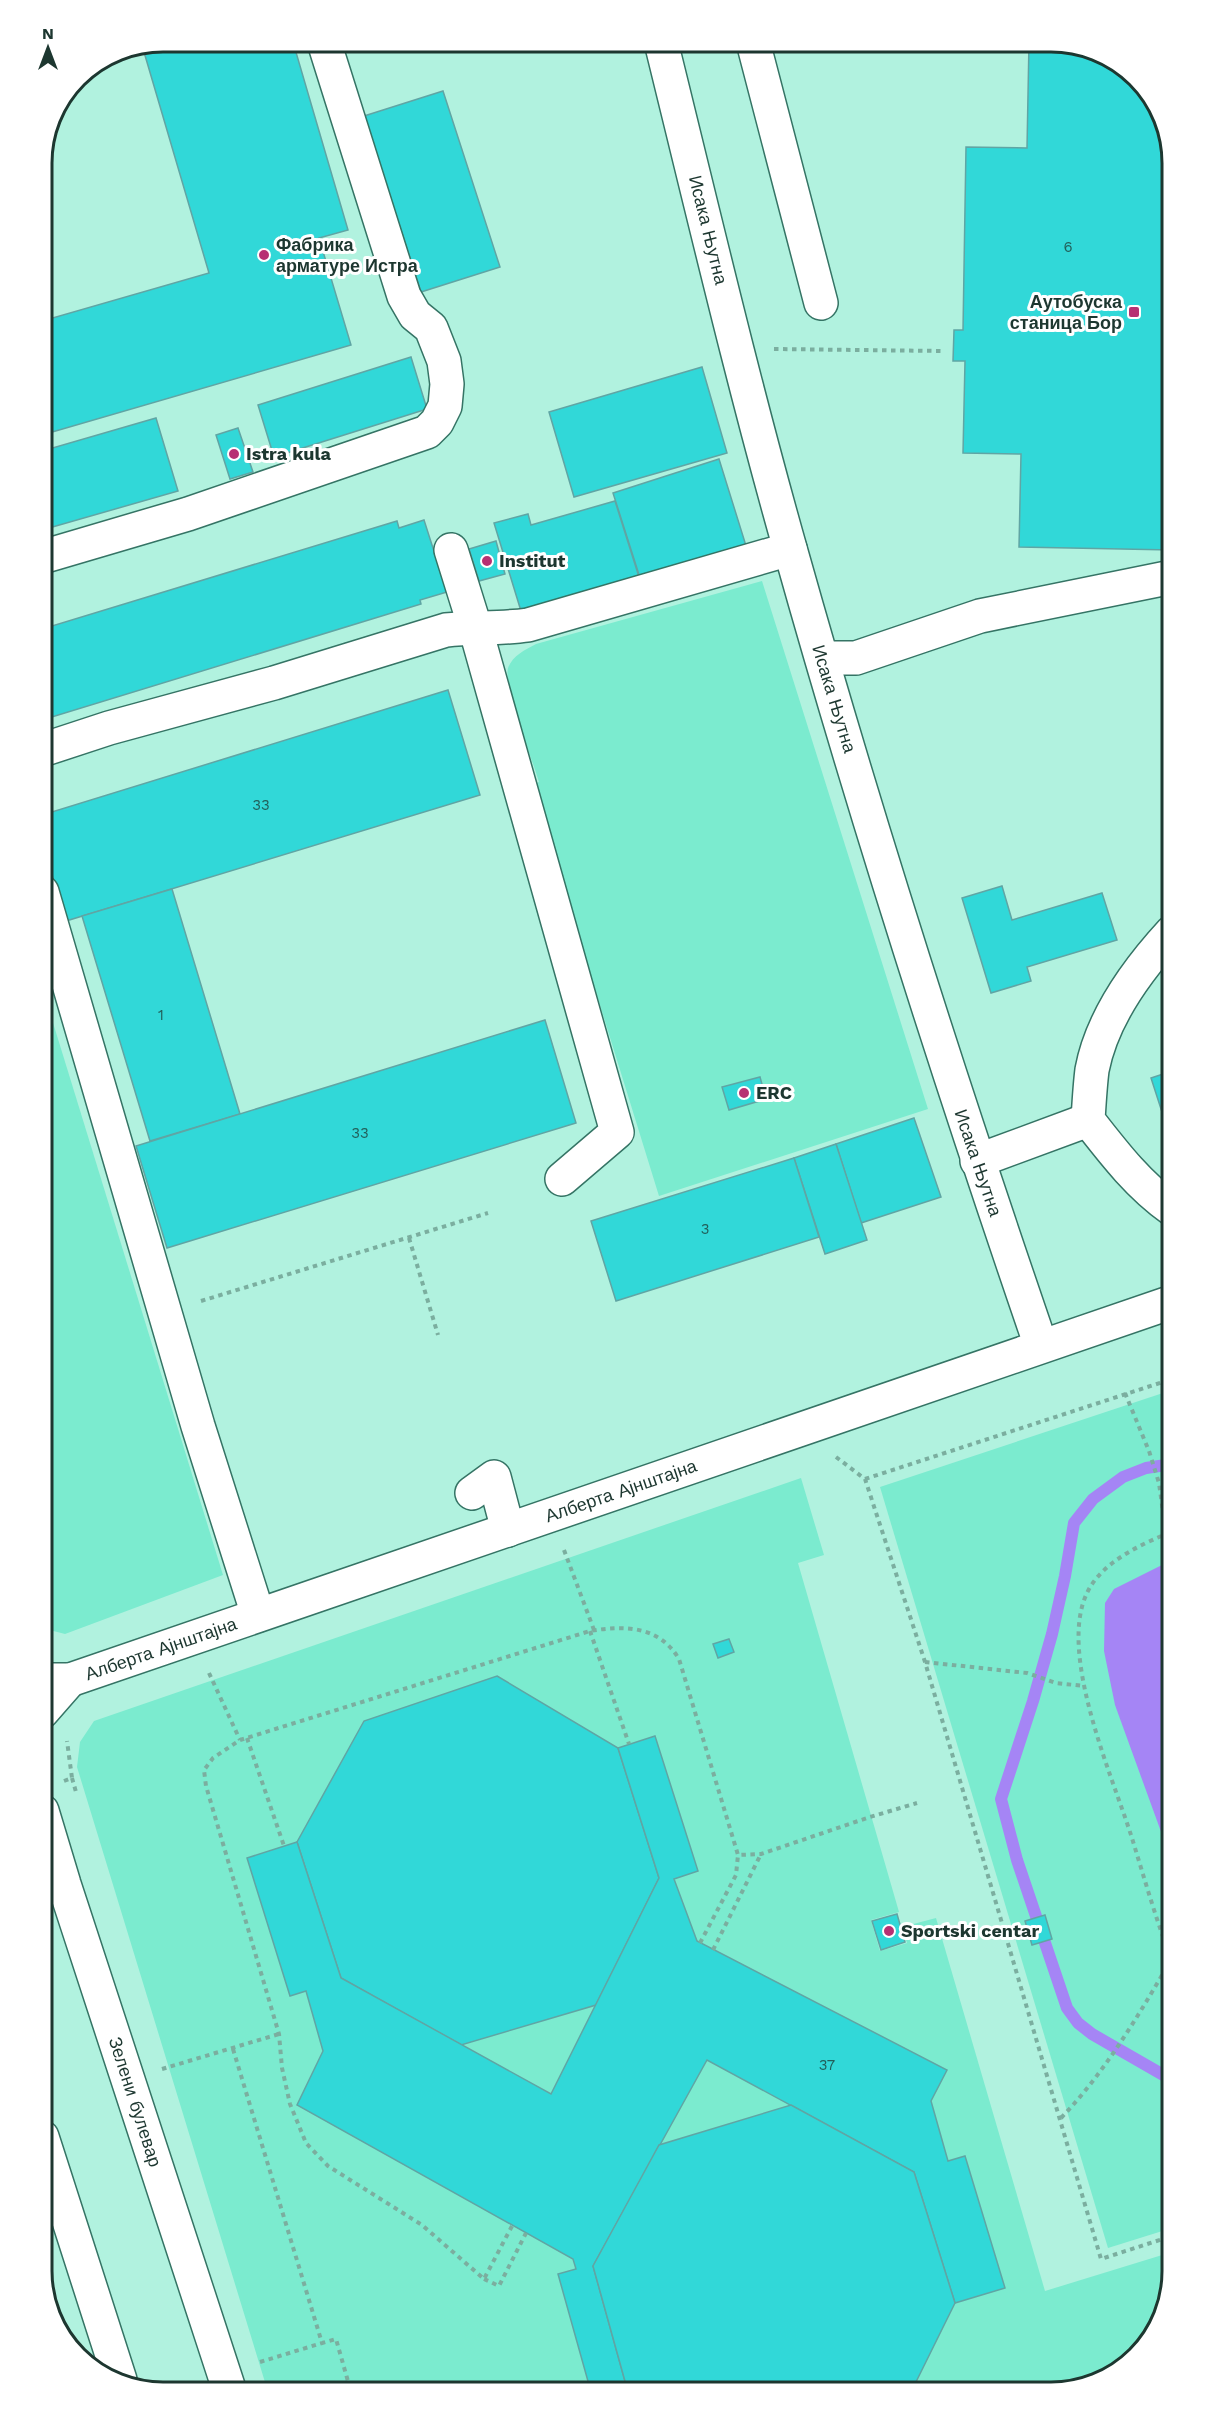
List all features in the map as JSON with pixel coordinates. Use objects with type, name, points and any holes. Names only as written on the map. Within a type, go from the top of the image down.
[{"type":"street","points":[[53,554],[188,514],[416,436],[427,432],[437,422],[445,406],[447,384],[444,361],[431,328],[415,315],[404,296],[327,52]]},
{"type":"street","name":"Исака Њутна","points":[[664,53],[737,349],[790,549],[943,1058],[1041,1346]]},
{"type":"street","points":[[756,53],[821,303]]},
{"type":"street","points":[[53,746],[109,728],[274,683],[446,630],[475,627],[502,629],[528,625],[790,549]]},
{"type":"street","points":[[451,550],[475,627],[617,1132],[562,1179]]},
{"type":"street","points":[[822,658],[856,658],[980,616],[1162,579]]},
{"type":"street","points":[[53,928],[198,1425],[258,1615]]},
{"type":"street","points":[[1162,942],[1135,975],[1112,1014],[1092,1069],[1088,1120],[1118,1158],[1162,1201]]},
{"type":"street","points":[[977,1161],[1088,1120]]},
{"type":"street","name":"Алберта Ајнштајна","points":[[56,1680],[258,1615],[1162,1305]]},
{"type":"street","points":[[472,1493],[494,1476],[508,1530]]},
{"type":"street","name":"Зелени булевар","points":[[52,1845],[226,2381]]},
{"type":"street","points":[[52,2169],[117,2371]]},
{"type":"path","points":[[737,349],[944,351]]},
{"type":"path","points":[[165,1311],[488,1214]]},
{"type":"path","points":[[409,1238],[438,1335]]},
{"type":"path","points":[[1162,1382],[865,1479],[925,1662],[1101,2259],[1162,2239]]},
{"type":"path","points":[[1125,1393],[1149,1451],[1159,1483],[1162,1505]]},
{"type":"path","points":[[1162,1536],[1139,1545],[1108,1566],[1088,1591],[1078,1619],[1079,1652],[1084,1686],[1162,1929]]},
{"type":"path","points":[[563,1548],[629,1744]]},
{"type":"path","points":[[526,2233],[499,2286],[484,2279],[422,2225],[328,2166],[306,2143],[290,2104],[282,2068],[279,2034],[206,1786],[204,1770],[213,1758],[240,1740],[592,1630],[615,1628],[646,1632],[660,1637],[671,1646],[679,1659],[738,1855],[736,1875],[700,1943]]},
{"type":"path","points":[[925,1662],[1027,1673],[1056,1683],[1084,1686]]},
{"type":"path","points":[[223,1700],[240,1740]]},
{"type":"path","points":[[247,1738],[284,1846]]},
{"type":"path","points":[[738,1855],[761,1854],[917,1803]]},
{"type":"path","points":[[713,1950],[761,1854]]},
{"type":"path","points":[[1060,2119],[1081,2097],[1107,2063],[1162,1976]]},
{"type":"path","points":[[161,2070],[279,2034]]},
{"type":"path","points":[[233,2049],[322,2343]]},
{"type":"path","points":[[484,2279],[512,2226]]},
{"type":"path","points":[[251,2365],[336,2339],[348,2381]]},
{"type":"green space","points":[[762,581],[928,1109],[659,1196],[532,785],[539,782],[514,706],[508,668],[516,656],[536,644]]},
{"type":"green space","points":[[53,1021],[223,1575],[65,1634],[52,1631]]},
{"type":"green space","points":[[1162,1393],[1162,2231],[1108,2248],[880,1487]]},
{"type":"green space","points":[[801,1478],[824,1555],[798,1563],[899,1912],[871,1920],[880,1951],[907,1943],[902,1927],[936,1918],[1045,2291],[1162,2255],[1161,2285],[1150,2320],[1134,2344],[1106,2367],[1086,2376],[1051,2382],[265,2381],[77,1767],[80,1742],[94,1721]]},
{"type":"shaded area","points":[[1162,1565],[1162,1834],[1115,1705],[1104,1651],[1105,1603],[1114,1589]]},
{"type":"building","name":"Фабрика арматуре Истра","points":[[163,52],[296,52],[348,230],[319,238],[351,345],[53,432],[53,318],[209,273],[145,54]]},
{"type":"building","points":[[1029,53],[1072,55],[1086,58],[1106,67],[1118,75],[1139,96],[1147,108],[1158,135],[1162,163],[1162,550],[1019,547],[1021,454],[963,453],[965,361],[953,361],[954,330],[963,330],[966,147],[1027,148]]},
{"type":"building","points":[[443,91],[500,267],[421,292],[364,116]]},
{"type":"building","points":[[411,357],[427,409],[274,457],[258,405]]},
{"type":"building","points":[[702,367],[727,453],[574,497],[549,412]]},
{"type":"building","points":[[156,418],[178,491],[53,527],[53,448]]},
{"type":"building","name":"Istra kula","points":[[238,428],[253,472],[230,479],[216,435]]},
{"type":"building","points":[[719,459],[747,549],[641,581],[613,493]]},
{"type":"building","points":[[615,501],[639,577],[521,611],[494,523],[528,514],[531,525]]},
{"type":"building","points":[[424,520],[447,592],[420,600],[421,604],[53,717],[53,626],[397,521],[399,528]]},
{"type":"building","name":"Institut","points":[[496,541],[505,574],[479,581],[469,549]]},
{"type":"building","points":[[448,690],[480,795],[66,921],[53,877],[53,812]]},
{"type":"building","points":[[1002,886],[1012,920],[1102,893],[1117,940],[1027,967],[1031,981],[991,993],[962,898]]},
{"type":"building","points":[[172,889],[240,1114],[150,1141],[82,916]]},
{"type":"building","points":[[545,1020],[576,1123],[167,1248],[136,1146]]},
{"type":"building","points":[[1162,1074],[1162,1112],[1151,1078]]},
{"type":"building","name":"ERC","points":[[760,1077],[766,1099],[729,1110],[722,1087]]},
{"type":"building","points":[[914,1118],[941,1197],[861,1223],[836,1144]]},
{"type":"building","points":[[836,1144],[867,1240],[825,1254],[794,1158]]},
{"type":"building","points":[[794,1158],[819,1237],[616,1301],[591,1221]]},
{"type":"building","points":[[729,1639],[734,1652],[718,1658],[713,1644]]},
{"type":"building","points":[[497,1676],[618,1748],[659,1878],[596,2005],[461,2045],[341,1978],[297,1842],[364,1721]]},
{"type":"building","points":[[655,1736],[698,1871],[674,1879],[697,1941],[947,2070],[931,2101],[948,2161],[965,2156],[1005,2288],[955,2303],[914,2172],[707,2060],[593,2266],[625,2382],[588,2381],[558,2274],[576,2269],[573,2259],[297,2105],[323,2051],[306,1991],[290,1996],[247,1858],[297,1842],[341,1978],[551,2094],[659,1878],[618,1748]]},
{"type":"building","name":"Sportski centar","points":[[897,1914],[905,1942],[881,1950],[872,1921]]},
{"type":"building","points":[[1045,1915],[1052,1939],[1032,1945],[1025,1921]]},
{"type":"building","points":[[791,2105],[914,2172],[955,2303],[916,2382],[625,2382],[593,2266],[659,2145]]},
{"type":"waterway","points":[[1162,1466],[1146,1468],[1123,1477],[1093,1499],[1074,1523],[1052,1634],[1001,1799],[1017,1860],[1067,2008],[1078,2023],[1092,2034],[1162,2074]]},
{"type":"place","name":"Фабрика арматуре Истра","points":[[264,255]]},
{"type":"place","name":"Аутобуска станица Бор","points":[[1134,312]]},
{"type":"place","name":"Istra kula","points":[[234,454]]},
{"type":"place","name":"Institut","points":[[487,561]]},
{"type":"place","name":"ERC","points":[[744,1093]]},
{"type":"place","name":"Sportski centar","points":[[889,1931]]}]
